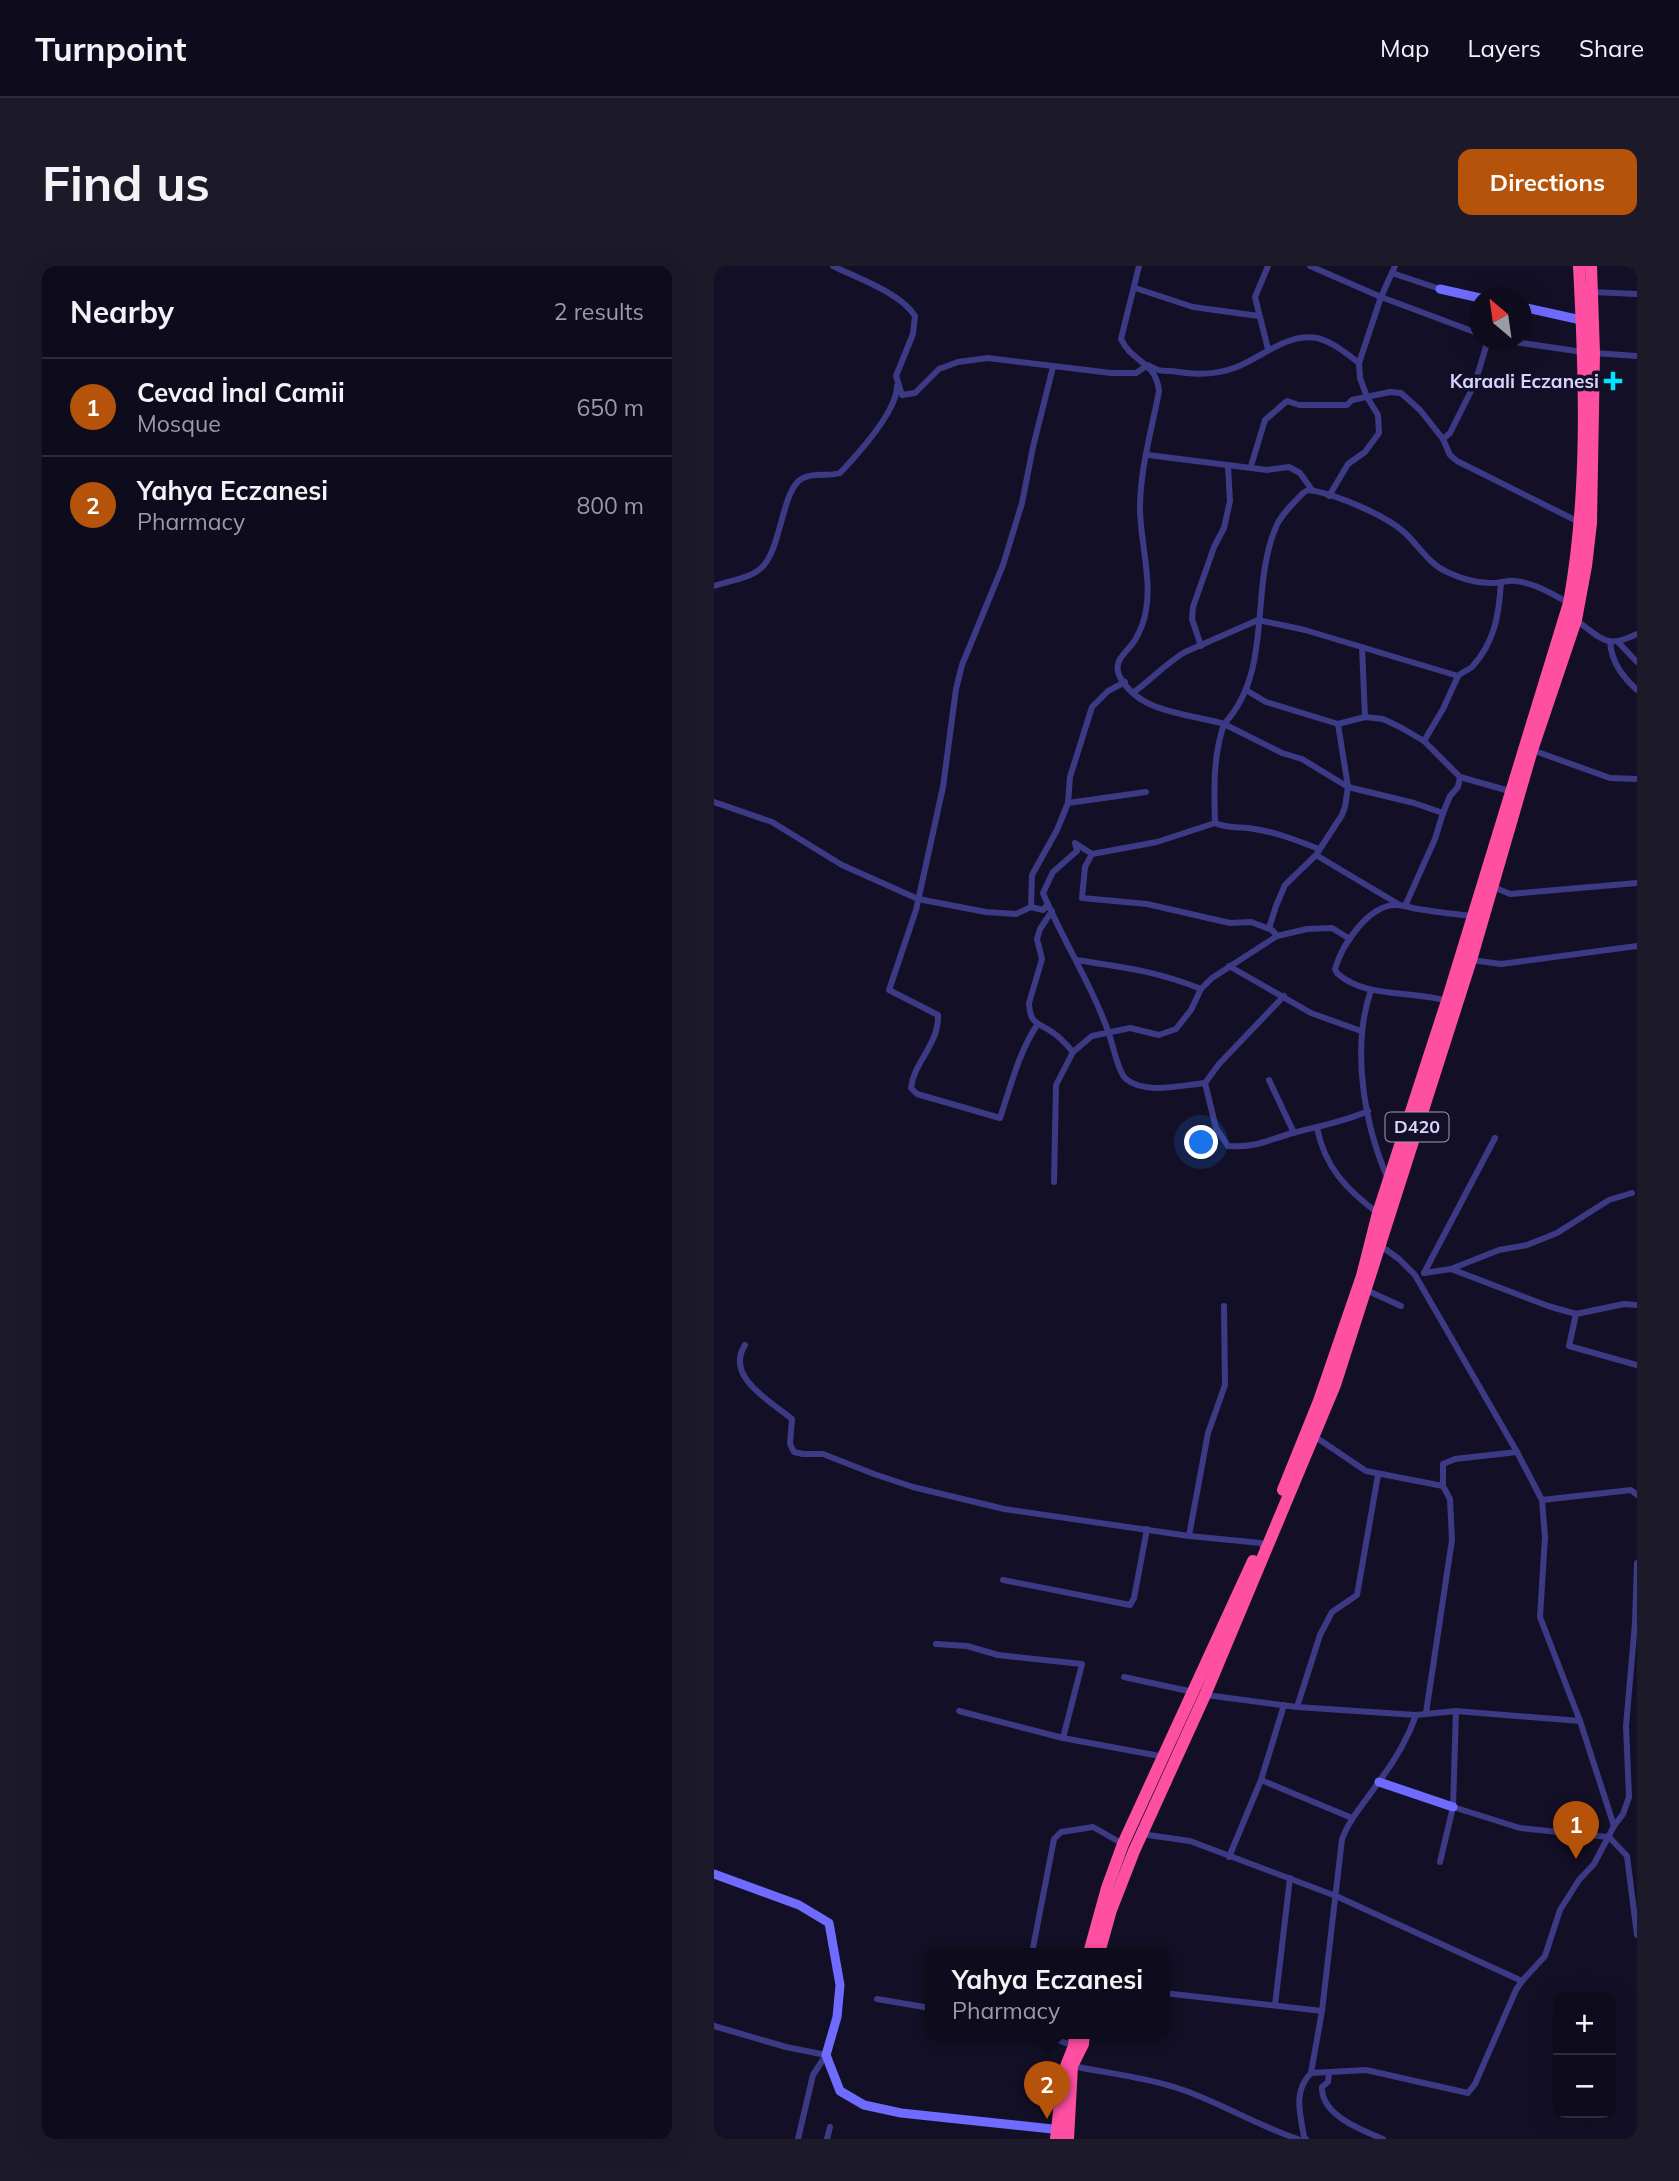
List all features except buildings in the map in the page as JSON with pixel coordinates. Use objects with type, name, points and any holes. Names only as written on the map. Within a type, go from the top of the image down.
[{"type":"highway","name":"D420","points":[[1579,266],[1581,320],[1588,352]]},
{"type":"highway","name":"D420","points":[[1263,1547],[1319,1401],[1471,960],[1513,793],[1532,750],[1587,566],[1585,523],[1591,266]]},
{"type":"highway","name":"D420","points":[[1392,1188],[1472,916],[1513,793],[1553,658],[1574,610]]},
{"type":"highway","name":"D420","points":[[1090,1948],[1106,1890],[1129,1847],[1200,1693],[1335,1385],[1381,1246],[1382,1216]]},
{"type":"highway","name":"D420","points":[[1100,1948],[1129,1847],[1141,1835],[1169,1758]]},
{"type":"highway","points":[[1062,2135],[1072,2066],[1079,2039]]},
{"type":"highway","points":[[1062,2135],[1063,2074],[1079,2039]]},
{"type":"street","points":[[714,586],[749,575],[763,567],[772,550],[792,489],[801,478],[839,473],[884,418],[898,389],[896,380],[913,334],[915,316],[907,305],[833,266]]},
{"type":"street","points":[[1139,266],[1121,339],[1135,357],[1160,372],[1192,374],[1225,371],[1260,357],[1268,349],[1288,341],[1315,338],[1340,348],[1359,363]]},
{"type":"street","points":[[1268,266],[1255,297],[1268,349]]},
{"type":"street","points":[[1310,266],[1381,297],[1469,330]]},
{"type":"street","points":[[1329,496],[1348,464],[1365,452],[1379,433],[1378,415],[1360,378],[1359,363],[1381,297],[1395,266]]},
{"type":"street","points":[[1392,273],[1469,296]]},
{"type":"street","points":[[1135,288],[1193,307],[1259,316]]},
{"type":"street","points":[[1592,292],[1637,294]]},
{"type":"street","points":[[1532,309],[1581,320]]},
{"type":"street","points":[[1532,344],[1637,356]]},
{"type":"street","points":[[1443,439],[1450,433],[1475,383],[1485,350]]},
{"type":"street","points":[[896,380],[902,395],[915,393],[939,369],[958,362],[988,358],[1111,373],[1136,373],[1148,365]]},
{"type":"street","points":[[1148,365],[1158,381],[1158,391],[1141,488],[1140,511],[1147,606],[1135,642],[1125,650],[1119,663],[1120,677],[1145,704],[1224,723],[1282,753],[1301,759],[1348,787],[1415,803],[1443,813]]},
{"type":"street","points":[[1037,1025],[1017,1063],[1000,1118],[917,1094],[911,1088],[912,1079],[932,1045],[938,1026],[938,1015],[890,990],[918,899],[943,787],[956,690],[972,638],[1003,565],[1023,503],[1033,447],[1053,367]]},
{"type":"street","points":[[1251,466],[1265,421],[1287,401],[1299,405],[1347,405],[1352,400],[1390,392],[1401,393],[1412,400],[1457,461],[1585,523]]},
{"type":"street","points":[[1148,455],[1267,470],[1289,467],[1295,469],[1313,490],[1390,521],[1405,533],[1434,565],[1444,571],[1475,582],[1513,580],[1544,590],[1574,610],[1610,642],[1619,643],[1637,635]]},
{"type":"street","points":[[1201,646],[1192,619],[1193,607],[1214,547],[1224,528],[1230,501],[1228,466]]},
{"type":"street","points":[[1215,823],[1214,768],[1218,743],[1224,723],[1235,712],[1253,669],[1268,550],[1277,524],[1303,493],[1313,490]]},
{"type":"street","points":[[1424,741],[1458,676],[1470,668],[1496,628],[1501,582]]},
{"type":"street","points":[[1134,692],[1173,659],[1258,620],[1305,629],[1458,676]]},
{"type":"street","points":[[1610,642],[1615,665],[1637,690]]},
{"type":"street","points":[[1619,643],[1637,662]]},
{"type":"street","points":[[1362,647],[1365,717]]},
{"type":"street","points":[[1031,908],[1032,875],[1057,831],[1068,803],[1070,777],[1092,707],[1108,691],[1125,682]]},
{"type":"street","points":[[1246,690],[1266,702],[1338,724],[1365,717],[1383,719],[1424,741],[1460,777],[1513,793]]},
{"type":"street","points":[[1269,928],[1285,885],[1318,852],[1342,816],[1348,787],[1338,724]]},
{"type":"street","points":[[1532,750],[1610,778],[1637,779]]},
{"type":"street","points":[[1401,905],[1435,839],[1443,813],[1450,796],[1458,787],[1460,777]]},
{"type":"street","points":[[1068,803],[1146,792]]},
{"type":"street","points":[[714,802],[772,822],[842,864],[918,899],[1004,914],[1016,914],[1031,908],[1043,910],[1048,904]]},
{"type":"street","points":[[1284,996],[1205,1083],[1151,1088],[1126,1079],[1121,1073],[1109,1034],[1076,960],[1043,893],[1048,879],[1077,851],[1075,843],[1093,854],[1157,842],[1215,823],[1284,835],[1318,852],[1401,905]]},
{"type":"street","points":[[1093,854],[1085,867],[1082,898],[1147,904],[1230,923],[1251,922],[1269,928],[1277,936]]},
{"type":"street","points":[[1491,886],[1510,894],[1637,883]]},
{"type":"street","points":[[1447,1001],[1415,993],[1371,990],[1343,978],[1335,969],[1350,939],[1384,906],[1401,905],[1472,916]]},
{"type":"street","points":[[1052,911],[1037,939],[1042,967],[1029,1003],[1032,1018],[1037,1025],[1055,1033],[1073,1052]]},
{"type":"street","points":[[1054,1182],[1056,1085],[1073,1052],[1092,1036],[1130,1028],[1146,1034],[1167,1034],[1183,1023],[1200,989],[1229,966],[1277,936],[1307,929],[1332,928],[1350,939]]},
{"type":"street","points":[[1471,960],[1501,964],[1637,946]]},
{"type":"street","points":[[1076,960],[1127,966],[1174,978],[1200,989]]},
{"type":"street","points":[[1229,966],[1311,1013],[1361,1031]]},
{"type":"street","points":[[1371,990],[1361,1031],[1362,1073],[1380,1161],[1392,1188]]},
{"type":"street","points":[[1269,1080],[1294,1133]]},
{"type":"street","points":[[1205,1083],[1216,1128],[1228,1146],[1256,1146],[1368,1111]]},
{"type":"street","points":[[1317,1128],[1327,1162],[1361,1200],[1382,1216]]},
{"type":"street","points":[[1424,1273],[1495,1138]]},
{"type":"street","points":[[1415,1275],[1451,1269],[1499,1250],[1527,1245],[1557,1233],[1609,1200],[1632,1193]]},
{"type":"street","points":[[1381,1246],[1415,1275],[1542,1500],[1545,1537],[1540,1617],[1580,1721],[1614,1826]]},
{"type":"street","points":[[1451,1269],[1576,1314],[1624,1304],[1637,1305]]},
{"type":"street","points":[[1366,1290],[1401,1306]]},
{"type":"street","points":[[1189,1536],[1208,1433],[1225,1385],[1224,1306]]},
{"type":"street","points":[[1576,1314],[1569,1346],[1637,1365]]},
{"type":"street","points":[[746,1345],[741,1354],[741,1367],[756,1391],[792,1419],[790,1444],[794,1451],[823,1454],[874,1474],[1004,1510],[1263,1547]]},
{"type":"street","points":[[1314,1436],[1366,1471],[1443,1486]]},
{"type":"street","points":[[1426,1713],[1452,1540],[1450,1499],[1443,1486],[1443,1464],[1455,1459],[1517,1452]]},
{"type":"street","points":[[1297,1707],[1320,1635],[1332,1612],[1357,1595],[1378,1475]]},
{"type":"street","points":[[1542,1500],[1631,1490],[1637,1496]]},
{"type":"street","points":[[1003,1580],[1130,1605],[1134,1598],[1147,1529]]},
{"type":"street","points":[[1311,2073],[1366,2070],[1468,2093],[1475,2084],[1521,1980],[1545,1956],[1560,1910],[1578,1880],[1594,1864],[1623,1814],[1629,1797],[1633,1761],[1626,1726],[1636,1623],[1637,1563]]},
{"type":"street","points":[[936,1644],[967,1646],[998,1655],[1082,1664],[1063,1738]]},
{"type":"street","points":[[1124,1677],[1200,1693],[1284,1706],[1416,1715],[1456,1711],[1580,1721]]},
{"type":"street","points":[[1228,1857],[1261,1780],[1284,1706]]},
{"type":"street","points":[[959,1711],[1063,1738],[1169,1758]]},
{"type":"street","points":[[1440,1862],[1453,1807],[1456,1711]]},
{"type":"street","points":[[1306,2139],[1298,2096],[1302,2082],[1311,2073],[1322,2011],[1342,1839],[1352,1818],[1407,1740],[1416,1715]]},
{"type":"street","points":[[1261,1780],[1352,1818]]},
{"type":"street","points":[[1379,1782],[1520,1828],[1609,1837],[1627,1856],[1637,1935]]},
{"type":"street","points":[[1033,1948],[1054,1839],[1062,1832],[1093,1827],[1129,1847]]},
{"type":"street","points":[[1141,1835],[1190,1841],[1290,1878],[1336,1896],[1521,1980]]},
{"type":"street","points":[[714,1874],[799,1905],[829,1923],[840,1985],[837,2017],[826,2055],[813,2075],[797,2139]]},
{"type":"street","points":[[1275,2005],[1290,1878]]},
{"type":"street","points":[[1170,1994],[1322,2011]]},
{"type":"street","points":[[877,1998],[925,2007]]},
{"type":"street","points":[[714,2026],[786,2047],[826,2055]]},
{"type":"street","points":[[826,2055],[840,2091],[864,2105],[901,2113],[1062,2135]]},
{"type":"street","points":[[1072,2066],[1181,2089],[1265,2128],[1298,2139]]},
{"type":"street","points":[[1329,2074],[1328,2082],[1322,2087],[1322,2096],[1333,2112],[1383,2139]]},
{"type":"street","points":[[827,2139],[830,2127]]},
{"type":"place","name":"Karaali Eczanesi","points":[[1613,381]]},
{"type":"place","name":"Cevad İnal Camii","points":[[1576,1859]]},
{"type":"place","name":"Yahya Eczanesi","points":[[1047,2119]]}]
